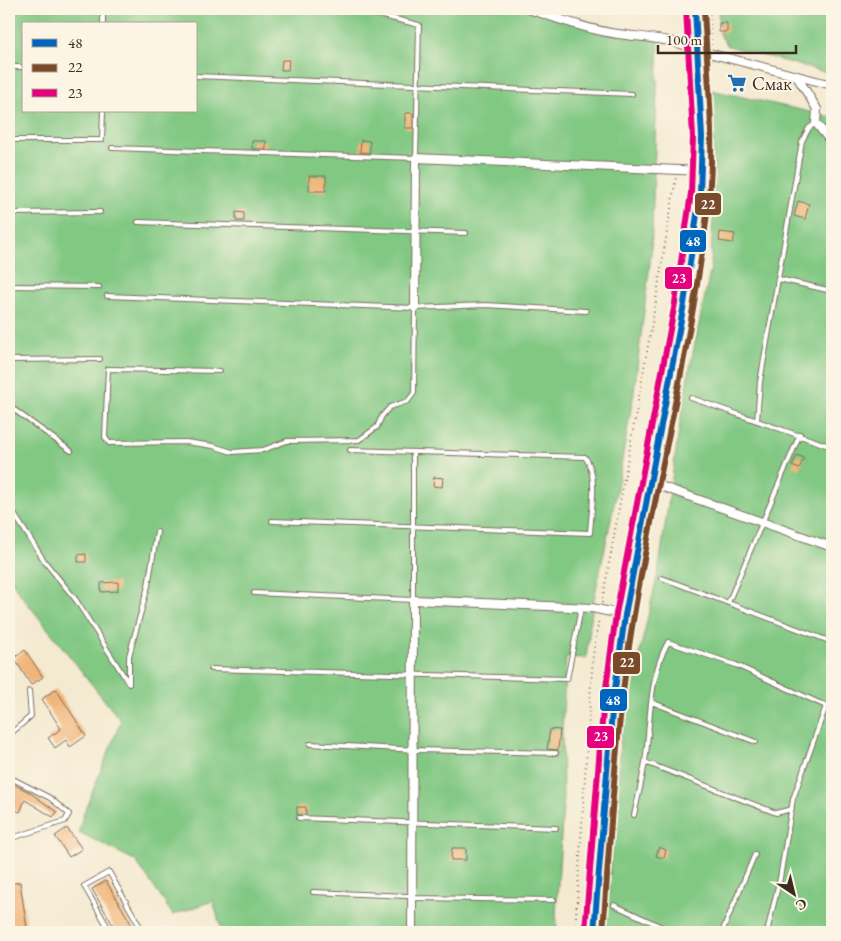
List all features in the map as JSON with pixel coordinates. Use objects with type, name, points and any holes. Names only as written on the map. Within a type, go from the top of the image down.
[{"type":"main road","points":[[594,932],[612,711],[625,615],[684,304],[697,220],[702,137],[695,9]]},
{"type":"street","points":[[528,9],[617,34],[659,37],[679,42],[697,50],[832,85]]},
{"type":"street","points":[[796,75],[817,108],[816,123],[832,143]]},
{"type":"street","points":[[415,308],[416,158],[701,171]]},
{"type":"street","points":[[649,482],[832,548]]},
{"type":"street","points":[[412,932],[413,600],[581,608],[625,615]]},
{"type":"lane","points":[[103,9],[103,22]]},
{"type":"lane","points":[[112,148],[416,158],[419,25],[355,9]]},
{"type":"lane","points":[[9,67],[22,67]]},
{"type":"lane","points":[[198,76],[632,94]]},
{"type":"lane","points":[[9,140],[102,140],[103,112]]},
{"type":"lane","points":[[757,421],[760,382],[802,141],[809,128],[816,123]]},
{"type":"lane","points":[[9,213],[100,212]]},
{"type":"lane","points":[[138,222],[466,233]]},
{"type":"lane","points":[[779,279],[832,291]]},
{"type":"lane","points":[[9,286],[98,287]]},
{"type":"lane","points":[[108,296],[415,308],[485,305],[586,311]]},
{"type":"lane","points":[[220,371],[108,369],[104,437],[109,442],[186,442],[213,446],[232,452],[262,450],[287,441],[359,440],[377,427],[382,416],[390,407],[408,401],[414,393],[415,308]]},
{"type":"lane","points":[[9,360],[100,359]]},
{"type":"lane","points":[[691,398],[800,434],[832,447]]},
{"type":"lane","points":[[9,406],[71,451]]},
{"type":"lane","points":[[728,603],[800,434]]},
{"type":"lane","points":[[272,521],[590,533],[592,488],[590,464],[585,457],[350,450]]},
{"type":"lane","points":[[254,593],[413,600],[413,452]]},
{"type":"lane","points":[[9,506],[45,562],[76,600],[129,684],[129,656],[148,586],[157,532]]},
{"type":"lane","points":[[662,578],[832,642]]},
{"type":"lane","points":[[211,669],[568,679],[581,608]]},
{"type":"lane","points":[[634,816],[645,762],[651,702],[658,661],[668,642],[736,666],[826,706],[792,809],[780,878],[767,932]]},
{"type":"lane","points":[[9,735],[31,716],[29,691]]},
{"type":"lane","points":[[651,702],[756,742]]},
{"type":"lane","points":[[310,744],[556,753]]},
{"type":"lane","points":[[645,762],[776,813],[792,809]]},
{"type":"lane","points":[[9,777],[50,798],[70,814],[65,821],[9,839]]},
{"type":"lane","points":[[299,818],[556,828]]},
{"type":"lane","points":[[722,932],[755,854]]},
{"type":"lane","points":[[109,929],[84,886],[108,872],[143,932]]},
{"type":"lane","points":[[314,892],[408,896],[412,898],[554,900]]},
{"type":"lane","points":[[614,905],[673,932]]},
{"type":"path","points":[[709,9],[711,53]]},
{"type":"path","points":[[575,932],[593,655],[653,318],[677,169]]},
{"type":"green space","points":[[9,9],[528,9],[617,34],[659,37],[651,255],[634,392],[615,500],[593,604],[586,658],[566,657],[562,731],[563,805],[556,915],[557,932],[222,932],[213,901],[173,915],[136,861],[79,832],[83,815],[121,721],[17,590],[9,574]]},
{"type":"green space","points":[[718,9],[832,9],[832,74],[728,46],[720,35]]},
{"type":"green space","points":[[711,90],[832,117],[832,932],[605,932],[621,733],[658,573],[684,396],[711,267],[714,178]]},
{"type":"building","points":[[719,23],[727,23],[727,32],[719,32]]},
{"type":"building","points":[[282,60],[289,60],[288,70],[281,70]]},
{"type":"building","points":[[405,113],[413,113],[413,128],[405,128]]},
{"type":"building","points":[[361,140],[370,141],[370,153],[360,152]]},
{"type":"building","points":[[252,141],[266,141],[266,149],[252,149]]},
{"type":"building","points":[[309,176],[326,176],[326,191],[309,191]]},
{"type":"building","points":[[798,201],[809,204],[805,219],[794,216]]},
{"type":"building","points":[[236,212],[244,213],[244,221],[236,221]]},
{"type":"building","points":[[720,232],[735,234],[733,243],[719,241]]},
{"type":"building","points":[[797,455],[804,458],[799,469],[792,466]]},
{"type":"building","points":[[434,477],[443,478],[442,487],[433,486]]},
{"type":"building","points":[[86,554],[86,562],[78,562],[78,555]]},
{"type":"building","points":[[118,582],[118,591],[101,592],[101,583]]},
{"type":"building","points":[[25,650],[43,677],[31,685],[14,658]]},
{"type":"building","points":[[56,689],[86,736],[70,747],[66,740],[55,748],[48,738],[61,729],[42,699]]},
{"type":"building","points":[[550,729],[560,730],[558,750],[547,749]]},
{"type":"building","points":[[9,782],[29,792],[57,812],[53,817],[25,800],[20,812],[12,809],[16,801],[9,797]]},
{"type":"building","points":[[297,807],[306,807],[306,815],[297,815]]},
{"type":"building","points":[[67,828],[82,849],[69,857],[55,836]]},
{"type":"building","points":[[659,847],[666,850],[664,858],[656,856]]},
{"type":"building","points":[[452,848],[466,848],[466,860],[451,860]]},
{"type":"building","points":[[106,881],[136,932],[117,932],[92,889]]},
{"type":"building","points":[[20,882],[27,929],[9,932],[9,884]]},
{"type":"transit line","name":"23","points":[[585,931],[603,710],[616,614],[675,303],[691,193],[693,137],[686,9]]},
{"type":"transit line","name":"48","points":[[594,932],[612,711],[625,615],[684,304],[700,194],[702,137],[695,9]]},
{"type":"transit line","name":"22","points":[[603,932],[615,774],[628,654],[643,563],[685,354],[709,196],[711,126],[704,9]]},
{"type":"place","name":"Смак","points":[[737,83]]}]
